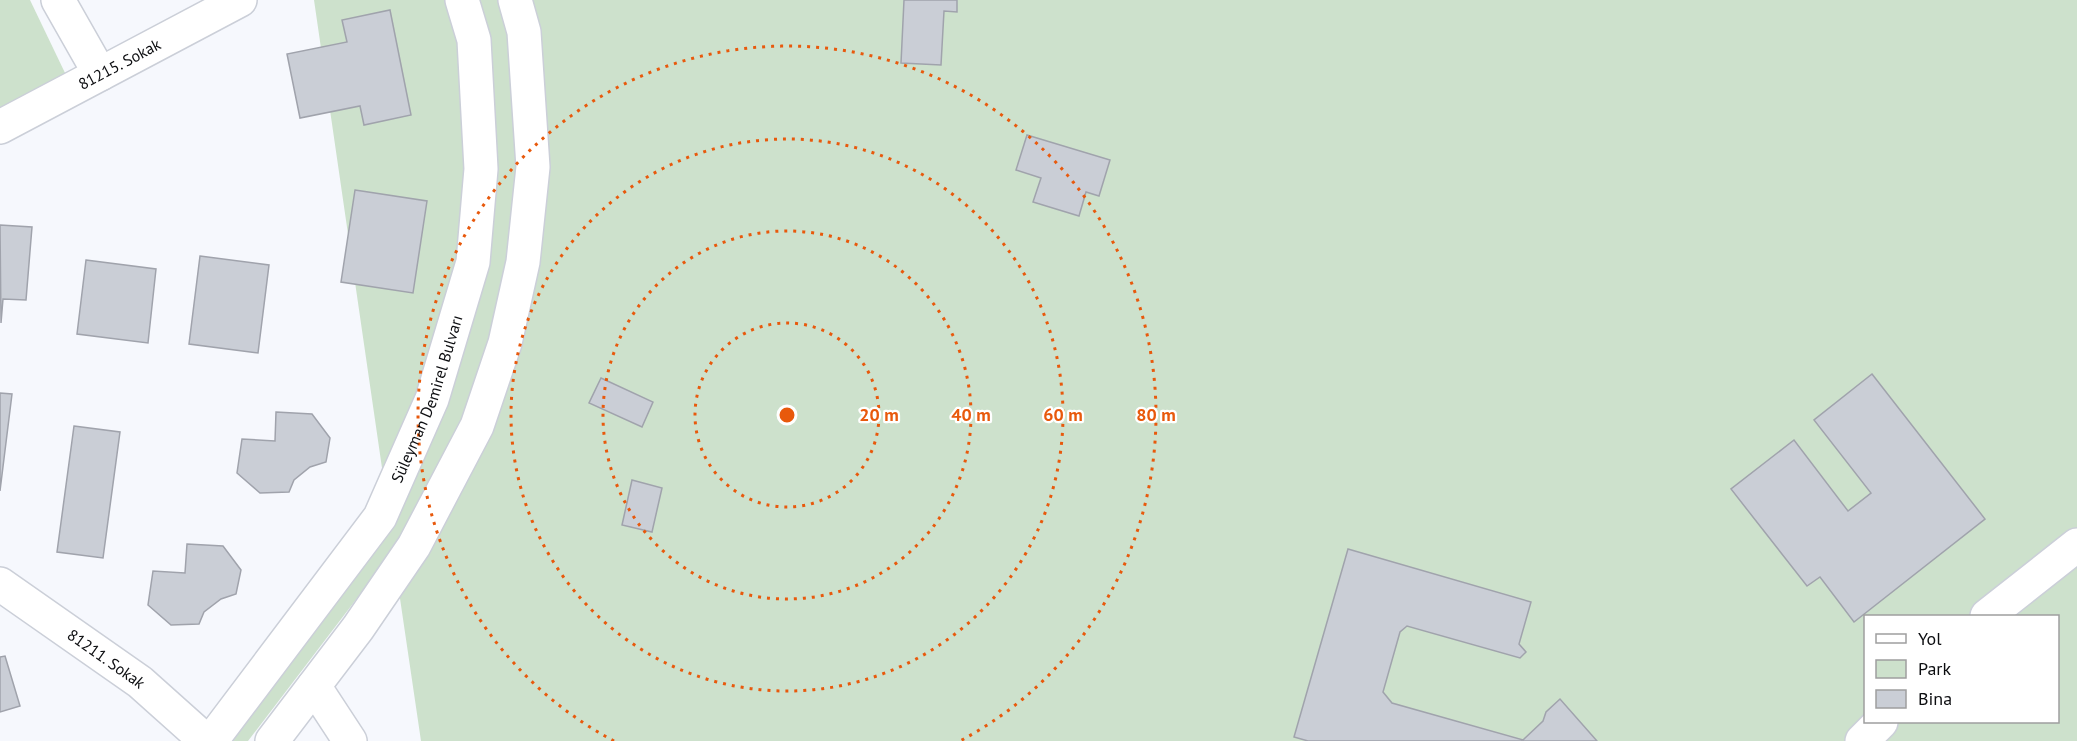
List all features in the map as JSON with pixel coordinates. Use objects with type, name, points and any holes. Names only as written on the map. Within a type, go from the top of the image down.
[{"type":"main road","points":[[58,0],[100,74]]},
{"type":"main road","name":"81215. Sokak","points":[[0,127],[240,0]]},
{"type":"main road","name":"Süleyman Demirel Bulvarı","points":[[211,741],[380,517],[432,399],[473,262],[481,169],[474,40],[462,0]]},
{"type":"main road","points":[[272,741],[414,546],[477,426],[505,343],[523,262],[533,167],[524,32],[515,0]]},
{"type":"main road","points":[[1988,615],[2077,545]]},
{"type":"main road","name":"81211. Sokak","points":[[0,584],[140,682],[206,741]]},
{"type":"main road","points":[[314,686],[350,741]]},
{"type":"main road","points":[[1862,741],[1880,723]]},
{"type":"green space","points":[[0,0],[30,0],[66,75],[0,110]]},
{"type":"green space","points":[[314,0],[2077,0],[2077,741],[421,741],[393,551],[248,741],[227,741],[390,523]]},
{"type":"building","points":[[904,0],[957,0],[957,12],[944,11],[941,65],[901,63]]},
{"type":"building","points":[[390,10],[411,115],[364,125],[360,106],[300,118],[287,54],[347,42],[342,20]]},
{"type":"building","points":[[1027,135],[1110,160],[1099,196],[1086,192],[1079,216],[1033,202],[1041,178],[1016,170]]},
{"type":"building","points":[[355,190],[427,201],[413,293],[341,282]]},
{"type":"building","points":[[0,225],[32,227],[26,300],[3,299],[1,323]]},
{"type":"building","points":[[200,256],[269,265],[258,353],[189,344]]},
{"type":"building","points":[[86,260],[156,269],[148,343],[77,334]]},
{"type":"building","points":[[1872,374],[1985,519],[1854,622],[1820,577],[1807,586],[1731,489],[1794,440],[1848,511],[1871,493],[1814,420]]},
{"type":"building","points":[[601,378],[653,402],[642,427],[589,403]]},
{"type":"building","points":[[0,393],[12,394],[0,491]]},
{"type":"building","points":[[276,412],[312,414],[330,438],[326,462],[310,467],[294,480],[289,492],[260,493],[237,473],[242,439],[275,441]]},
{"type":"building","points":[[74,426],[120,432],[103,558],[57,552]]},
{"type":"building","points":[[632,480],[662,488],[652,532],[622,525]]},
{"type":"building","points":[[187,544],[223,546],[241,570],[236,594],[221,599],[204,612],[199,624],[171,625],[148,605],[153,571],[185,573]]},
{"type":"building","points":[[1348,549],[1531,602],[1519,644],[1526,652],[1520,658],[1407,626],[1400,632],[1383,692],[1392,703],[1523,740],[1543,721],[1546,712],[1560,699],[1597,741],[1308,741],[1294,737]]},
{"type":"building","points":[[5,656],[20,706],[0,712],[0,657]]}]
